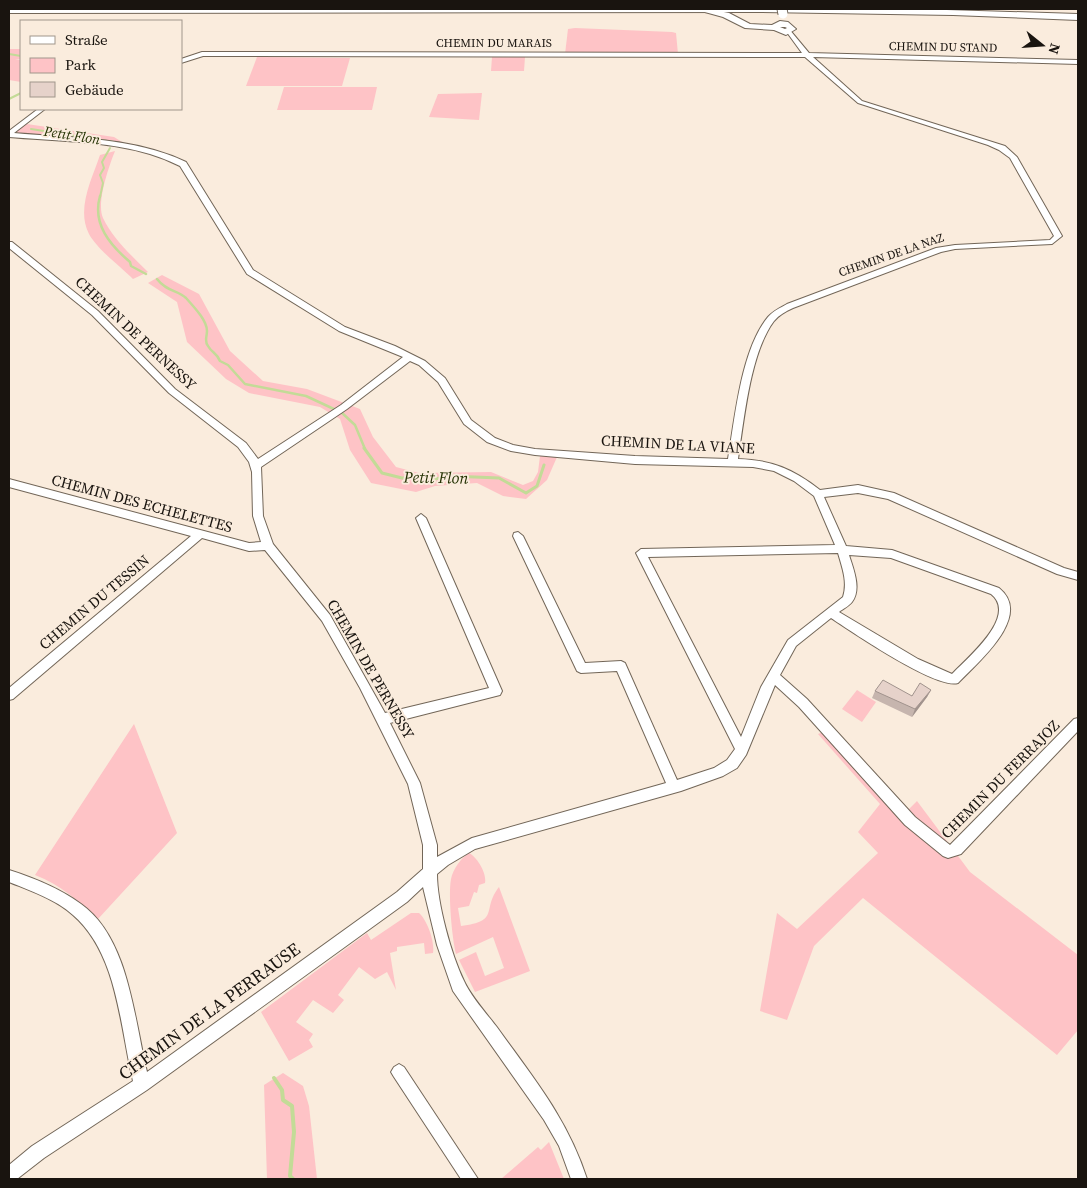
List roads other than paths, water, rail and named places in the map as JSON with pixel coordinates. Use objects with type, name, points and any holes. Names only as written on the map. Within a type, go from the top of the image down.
[{"type":"main road","points":[[9,10],[760,9],[863,10],[1078,17]]},
{"type":"street","points":[[698,9],[726,15],[754,27],[775,28],[777,24],[787,28]]},
{"type":"street","points":[[739,20],[742,15],[760,9]]},
{"type":"street","points":[[782,11],[787,28],[807,55]]},
{"type":"street","name":"CHEMIN DU MARAIS","points":[[182,61],[202,54],[807,55]]},
{"type":"street","name":"CHEMIN DU STAND","points":[[807,55],[1078,62]]},
{"type":"street","name":"CHEMIN DE LA NAZ","points":[[732,462],[748,377],[769,322],[778,313],[790,306],[902,263],[955,247],[1052,242],[1058,236],[1008,152],[991,143],[860,102],[807,55]]},
{"type":"street","points":[[9,135],[41,110]]},
{"type":"street","name":"CHEMIN DE LA VIANE","points":[[9,135],[133,149],[172,157],[183,164],[207,200],[241,260],[256,277],[342,330],[410,356],[422,363],[442,380],[468,422],[484,436],[498,444],[529,451],[626,459],[732,462],[769,466],[785,470],[818,494],[843,550],[851,590],[848,599],[792,643],[773,676],[742,750],[726,769],[674,787],[472,844],[443,860],[429,874]]},
{"type":"street","name":"CHEMIN DE PERNESSY","points":[[9,244],[95,313],[172,391],[242,446],[256,465],[258,516],[268,546],[326,618],[404,759],[418,796],[430,845],[430,888],[444,945],[458,986],[550,1114],[565,1142],[579,1179]]},
{"type":"street","points":[[256,465],[344,408],[410,356]]},
{"type":"street","name":"CHEMIN DES ECHELETTES","points":[[9,483],[249,547],[268,546]]},
{"type":"street","points":[[818,494],[858,489],[890,496],[1061,571],[1078,576]]},
{"type":"street","points":[[383,719],[496,691],[421,518]]},
{"type":"street","name":"CHEMIN DU TESSIN","points":[[9,695],[200,534]]},
{"type":"street","points":[[518,536],[581,668],[621,666],[674,787]]},
{"type":"street","points":[[742,750],[641,552],[843,550],[892,554],[994,590],[1001,594],[1004,601],[997,632],[951,680],[943,678],[908,659],[832,613]]},
{"type":"street","name":"CHEMIN DU FERRAJOZ","points":[[773,676],[803,704],[910,821],[943,849],[952,853],[1078,723]]},
{"type":"street","name":"CHEMIN DE LA PERRAUSE","points":[[9,1175],[38,1152],[142,1085],[402,897],[429,874]]},
{"type":"street","points":[[9,876],[30,882],[59,895],[82,913],[99,933],[118,972],[142,1085]]},
{"type":"street","points":[[399,1072],[470,1179]]},
{"type":"waterway","name":"Petit Flon","points":[[9,54],[20,56]]},
{"type":"waterway","name":"Petit Flon","points":[[9,99],[20,94]]},
{"type":"waterway","name":"Petit Flon","points":[[31,129],[114,142]]},
{"type":"waterway","name":"Petit Flon","points":[[100,197],[103,183],[100,175],[104,168],[102,162],[110,148]]},
{"type":"waterway","name":"Petit Flon","points":[[100,196],[98,216],[104,233],[130,262],[131,266],[146,274]]},
{"type":"waterway","name":"Petit Flon","points":[[157,279],[165,286],[183,295],[196,309],[206,327],[208,346],[220,361],[228,365],[245,384],[306,396],[336,410]]},
{"type":"waterway","name":"Petit Flon","points":[[341,412],[355,425],[365,449]]},
{"type":"waterway","name":"Petit Flon","points":[[364,448],[382,473],[402,478],[423,477],[430,480],[450,476],[499,478],[526,493],[537,486],[544,465]]},
{"type":"waterway","points":[[274,1078],[282,1090],[283,1100],[292,1106],[294,1132],[290,1176],[293,1179]]}]
